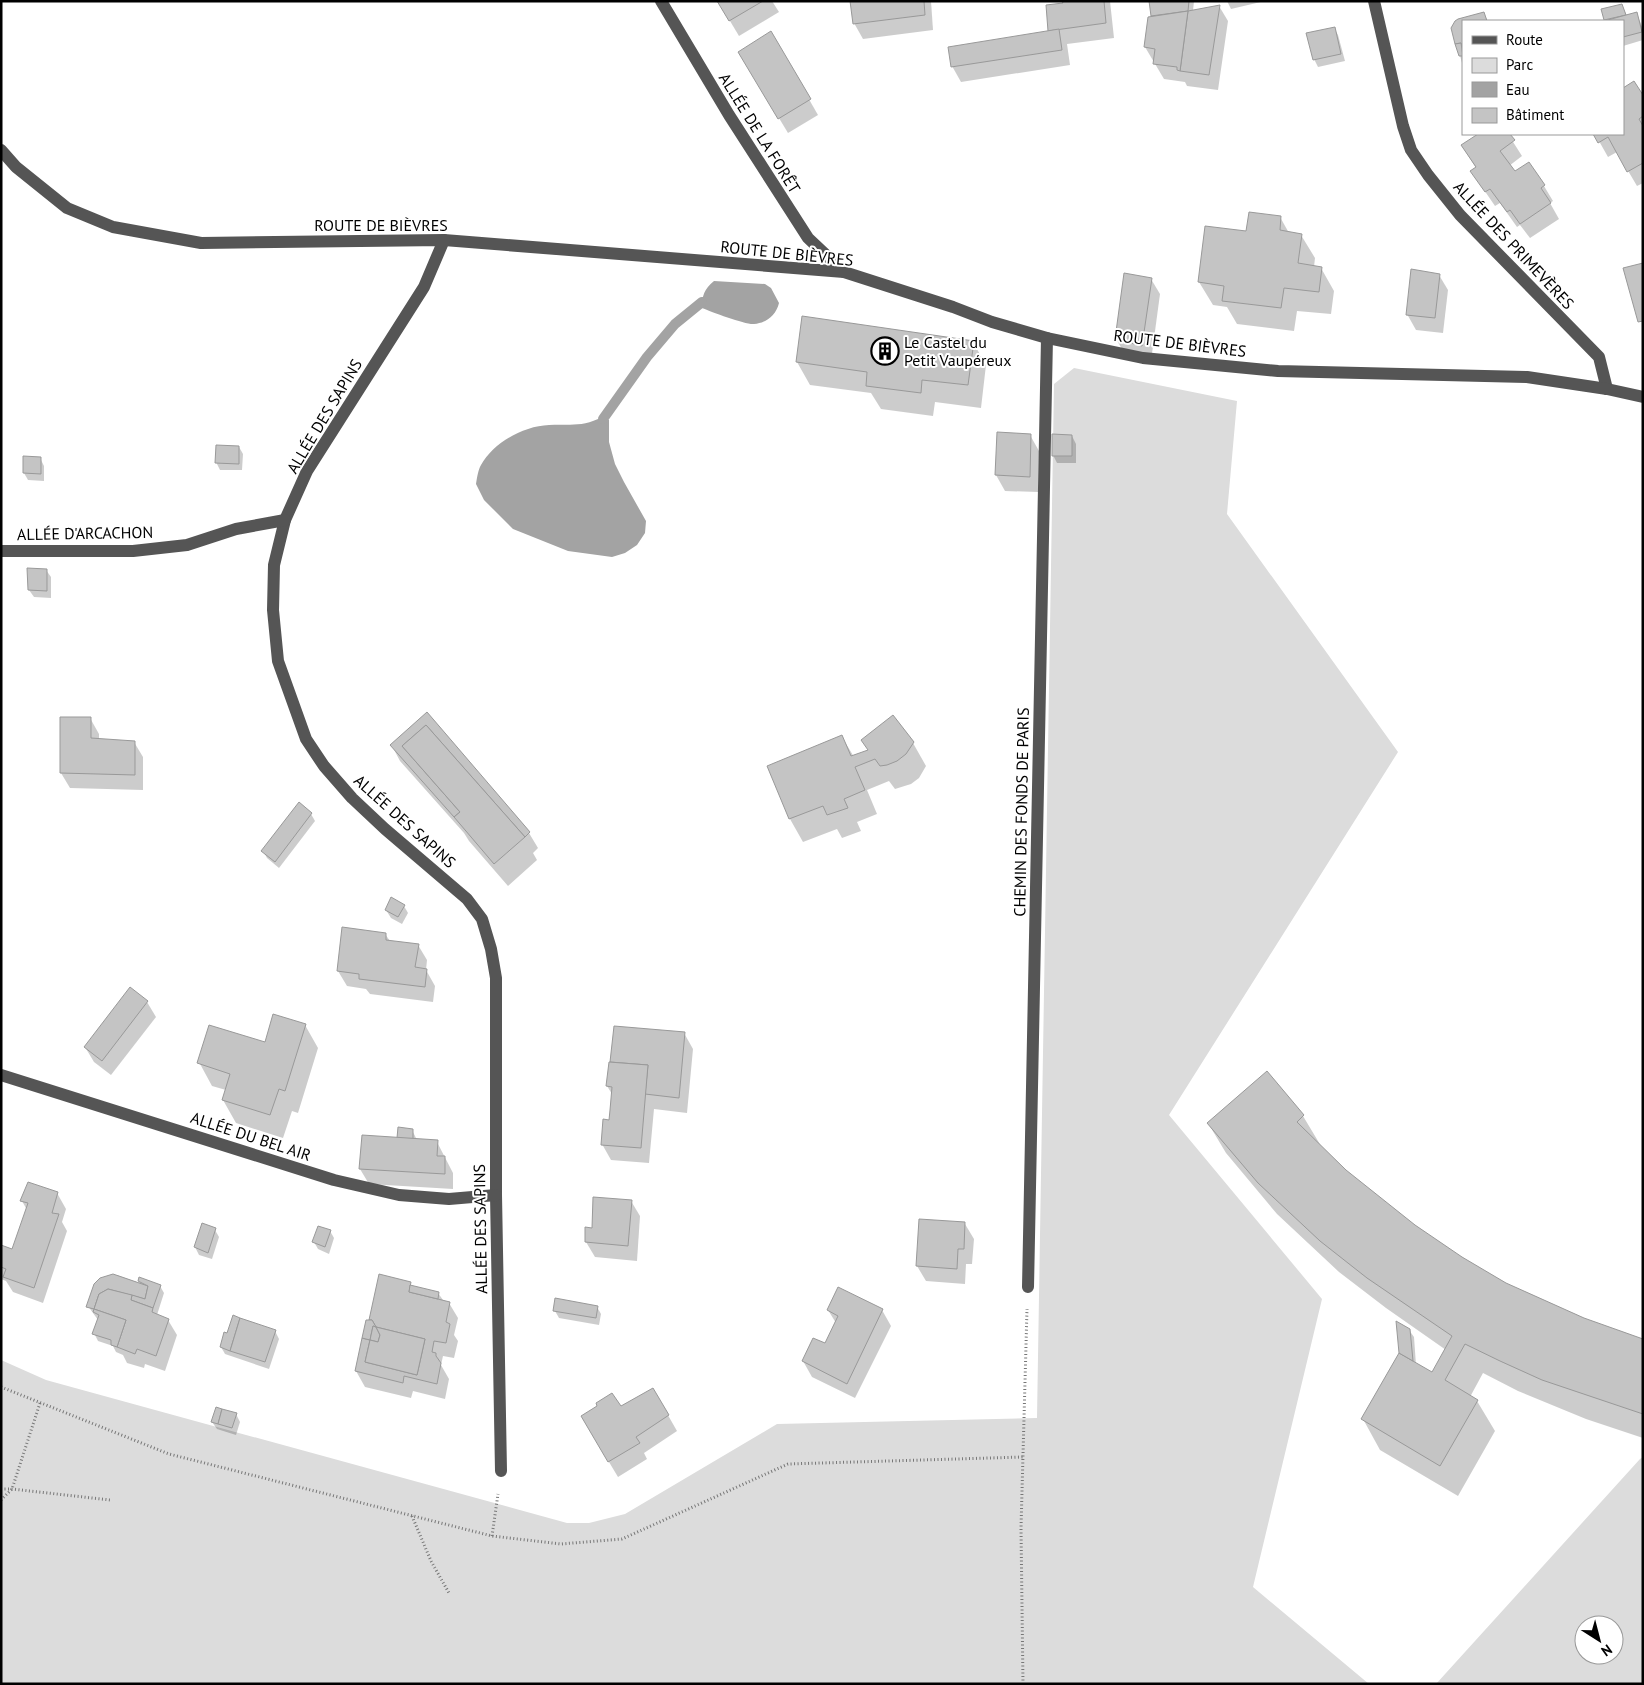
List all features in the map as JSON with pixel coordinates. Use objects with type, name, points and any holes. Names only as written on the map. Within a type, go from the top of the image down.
[{"type":"street","name":"ALLÉE DE LA FORÊT","points":[[662,1],[729,115],[808,238],[844,272]]},
{"type":"street","name":"ALLÉE DES PRIMEVÈRES","points":[[1374,1],[1403,126],[1411,150],[1460,215],[1599,357],[1607,389]]},
{"type":"street","name":"ROUTE DE BIÈVRES","points":[[1,150],[16,167],[67,208],[113,227],[201,243],[444,240],[844,272],[953,307],[992,322],[1047,338],[1143,358],[1278,372],[1527,377],[1607,389],[1643,397]]},
{"type":"street","name":"ALLÉE DES SAPINS","points":[[444,240],[424,287],[307,471],[285,520],[274,565],[273,610],[278,661],[306,739],[324,766],[352,798],[385,829],[467,899],[482,919],[491,949],[496,978],[496,1196],[500,1471]]},
{"type":"street","name":"CHEMIN DES FONDS DE PARIS","points":[[1028,1288],[1047,338]]},
{"type":"street","name":"ALLÉE D'ARCACHON","points":[[1,550],[133,551],[187,545],[236,529],[285,520]]},
{"type":"street","name":"ALLÉE DU BEL AIR","points":[[1,1075],[334,1180],[399,1195],[448,1199],[496,1196]]},
{"type":"path","points":[[1023,1684],[1023,1457],[1028,1288]]},
{"type":"path","points":[[1,1387],[169,1454],[492,1536],[561,1544],[622,1539],[788,1464],[1023,1457]]},
{"type":"path","points":[[1,1500],[12,1489],[40,1402]]},
{"type":"path","points":[[492,1536],[500,1471]]},
{"type":"path","points":[[1,1489],[110,1500]]},
{"type":"path","points":[[412,1516],[431,1561],[449,1593]]},
{"type":"green space","points":[[1074,368],[1237,401],[1227,514],[1398,752],[1169,1115],[1322,1299],[1253,1587],[1369,1684],[1,1684],[1,1360],[46,1380],[567,1523],[589,1523],[625,1514],[777,1424],[1037,1418],[1054,384]]},
{"type":"green space","points":[[1643,1457],[1643,1684],[1436,1684],[1640,1459]]},
{"type":"water","points":[[714,281],[765,284],[771,288],[779,303],[778,307],[767,320],[754,324],[702,308],[704,293]]},
{"type":"water","points":[[598,419],[609,420],[609,442],[615,464],[646,521],[645,533],[637,545],[625,553],[612,557],[568,551],[513,529],[484,500],[476,484],[478,472],[486,457],[501,443],[519,432],[539,426],[580,424]]},
{"type":"building","points":[[717,1],[763,1],[729,21]]},
{"type":"building","points":[[850,1],[924,1],[925,15],[853,24]]},
{"type":"building","points":[[1062,1],[1104,1],[1106,23],[1048,31],[1046,5],[1063,3]]},
{"type":"building","points":[[1149,1],[1189,1],[1188,11],[1151,16]]},
{"type":"building","points":[[1622,4],[1626,15],[1604,20],[1601,9]]},
{"type":"building","points":[[1220,5],[1209,75],[1180,71],[1188,11]]},
{"type":"building","points":[[1188,11],[1180,71],[1177,70],[1177,67],[1153,64],[1155,49],[1144,47],[1148,17]]},
{"type":"building","points":[[1484,12],[1487,20],[1462,20],[1462,46],[1461,43],[1455,44],[1451,28],[1458,19]]},
{"type":"building","points":[[1637,12],[1642,32],[1624,37],[1624,20],[1608,20]]},
{"type":"building","points":[[1335,27],[1341,54],[1313,60],[1306,33]]},
{"type":"building","points":[[1059,29],[1062,50],[951,67],[948,47]]},
{"type":"building","points":[[771,31],[811,99],[778,119],[738,52]]},
{"type":"building","points":[[1461,43],[1462,56],[1459,56],[1455,44]]},
{"type":"building","points":[[1634,81],[1643,95],[1643,116],[1639,119],[1643,126],[1643,163],[1627,172],[1608,137],[1598,143],[1594,135],[1624,135],[1624,87]]},
{"type":"building","points":[[1476,135],[1511,135],[1515,140],[1500,151],[1515,171],[1529,162],[1545,185],[1541,188],[1551,203],[1520,224],[1510,210],[1507,212],[1490,189],[1485,192],[1470,171],[1476,167],[1461,145]]},
{"type":"building","points":[[1249,212],[1281,216],[1280,230],[1302,234],[1298,263],[1322,267],[1319,292],[1284,288],[1281,308],[1222,301],[1224,286],[1198,282],[1205,226],[1246,231]]},
{"type":"building","points":[[1643,263],[1643,321],[1638,322],[1623,268]]},
{"type":"building","points":[[1411,269],[1440,274],[1435,318],[1406,315]]},
{"type":"building","points":[[1124,273],[1152,278],[1142,346],[1115,339]]},
{"type":"building","name":"Le Castel du Petit Vaupéreux","points":[[802,316],[974,341],[968,385],[922,380],[921,393],[866,386],[867,372],[796,362]]},
{"type":"building","points":[[997,432],[1031,434],[1030,477],[995,475]]},
{"type":"building","points":[[1052,434],[1072,435],[1072,456],[1052,456]]},
{"type":"building","points":[[216,445],[239,446],[239,464],[215,463]]},
{"type":"building","points":[[23,456],[41,457],[41,474],[23,473]]},
{"type":"building","points":[[27,568],[47,569],[47,591],[28,590]]},
{"type":"building","points":[[427,712],[530,832],[525,837],[426,725],[402,746],[460,812],[454,817],[390,745]]},
{"type":"building","points":[[893,715],[914,742],[906,754],[897,761],[887,765],[880,766],[875,759],[855,767],[865,790],[844,799],[848,808],[827,815],[823,806],[789,819],[767,766],[842,735],[851,756],[868,750],[861,740]]},
{"type":"building","points":[[60,717],[91,717],[91,738],[135,741],[135,775],[60,773]]},
{"type":"building","points":[[426,725],[525,837],[494,864],[454,817],[460,812],[402,746]]},
{"type":"building","points":[[299,802],[312,813],[275,862],[261,851]]},
{"type":"building","points":[[391,897],[405,905],[398,917],[385,910]]},
{"type":"building","points":[[342,927],[386,933],[386,940],[419,944],[415,967],[427,969],[425,987],[359,979],[359,974],[337,971]]},
{"type":"building","points":[[130,987],[148,1001],[102,1061],[84,1047]]},
{"type":"building","points":[[273,1014],[306,1024],[285,1091],[279,1089],[270,1115],[222,1100],[230,1074],[197,1063],[209,1025],[265,1042]]},
{"type":"building","points":[[614,1026],[685,1032],[679,1098],[645,1094],[648,1065],[610,1062]]},
{"type":"building","points":[[609,1062],[648,1065],[641,1148],[601,1145],[603,1119],[609,1120],[610,1110],[612,1087],[606,1086]]},
{"type":"building","points":[[1267,1071],[1304,1115],[1297,1122],[1346,1170],[1415,1225],[1462,1257],[1506,1283],[1584,1318],[1643,1339],[1643,1414],[1542,1380],[1465,1344],[1445,1380],[1478,1400],[1440,1466],[1361,1419],[1399,1353],[1432,1372],[1452,1336],[1367,1278],[1320,1241],[1258,1183],[1207,1123]]},
{"type":"building","points":[[398,1127],[413,1129],[413,1139],[397,1138]]},
{"type":"building","points":[[362,1135],[438,1140],[437,1156],[445,1156],[445,1174],[359,1169]]},
{"type":"building","points":[[28,1182],[58,1192],[52,1213],[59,1214],[34,1288],[3,1277],[6,1269],[1,1267],[1,1245],[12,1249],[28,1203],[20,1201]]},
{"type":"building","points":[[593,1197],[632,1200],[628,1246],[585,1242],[585,1227],[592,1228]]},
{"type":"building","points":[[919,1219],[965,1222],[964,1249],[958,1249],[957,1269],[916,1266]]},
{"type":"building","points":[[202,1223],[216,1228],[208,1253],[194,1247]]},
{"type":"building","points":[[318,1226],[331,1230],[325,1247],[312,1242]]},
{"type":"building","points":[[113,1274],[148,1286],[145,1299],[108,1289],[99,1294],[94,1309],[86,1307],[94,1284],[100,1278]]},
{"type":"building","points":[[379,1274],[411,1282],[409,1292],[450,1302],[446,1322],[450,1324],[446,1343],[434,1341],[432,1352],[436,1353],[441,1363],[437,1384],[404,1376],[403,1383],[355,1371],[362,1338],[370,1340],[365,1362],[417,1375],[425,1339],[376,1327],[372,1320],[369,1320]]},
{"type":"building","points":[[139,1277],[161,1285],[153,1308],[131,1300],[132,1295],[145,1299],[148,1286],[138,1281]]},
{"type":"building","points":[[410,1285],[439,1292],[438,1299],[409,1292]]},
{"type":"building","points":[[838,1287],[883,1309],[847,1384],[802,1361],[813,1338],[825,1343],[838,1316],[827,1310]]},
{"type":"building","points":[[108,1289],[132,1295],[131,1300],[153,1308],[152,1312],[169,1319],[156,1356],[137,1349],[135,1354],[117,1347],[126,1320],[94,1309],[99,1294]]},
{"type":"building","points":[[555,1298],[598,1306],[596,1318],[553,1311]]},
{"type":"building","points":[[94,1309],[126,1320],[117,1347],[111,1345],[111,1340],[92,1334],[99,1315],[93,1312]]},
{"type":"building","points":[[233,1315],[240,1318],[230,1351],[220,1347],[224,1332],[227,1333]]},
{"type":"building","points":[[240,1318],[276,1330],[265,1362],[230,1351]]},
{"type":"building","points":[[366,1320],[372,1320],[376,1327],[373,1326],[370,1340],[362,1338]]},
{"type":"building","points":[[1396,1321],[1410,1329],[1413,1361],[1399,1353]]},
{"type":"building","points":[[373,1326],[376,1327],[380,1335],[378,1342],[370,1340]]},
{"type":"building","points":[[376,1327],[425,1339],[417,1375],[365,1362],[370,1340],[378,1342],[380,1335]]},
{"type":"building","points":[[653,1388],[669,1415],[636,1437],[640,1443],[608,1462],[581,1416],[597,1406],[596,1403],[612,1393],[621,1406]]},
{"type":"building","points":[[216,1407],[222,1409],[218,1424],[211,1422]]},
{"type":"building","points":[[222,1409],[237,1413],[232,1428],[218,1424]]},
{"type":"waterway","points":[[603,419],[647,357],[675,324],[702,302]]},
{"type":"place","name":"Le Castel du Petit Vaupéreux","points":[[885,351]]}]
